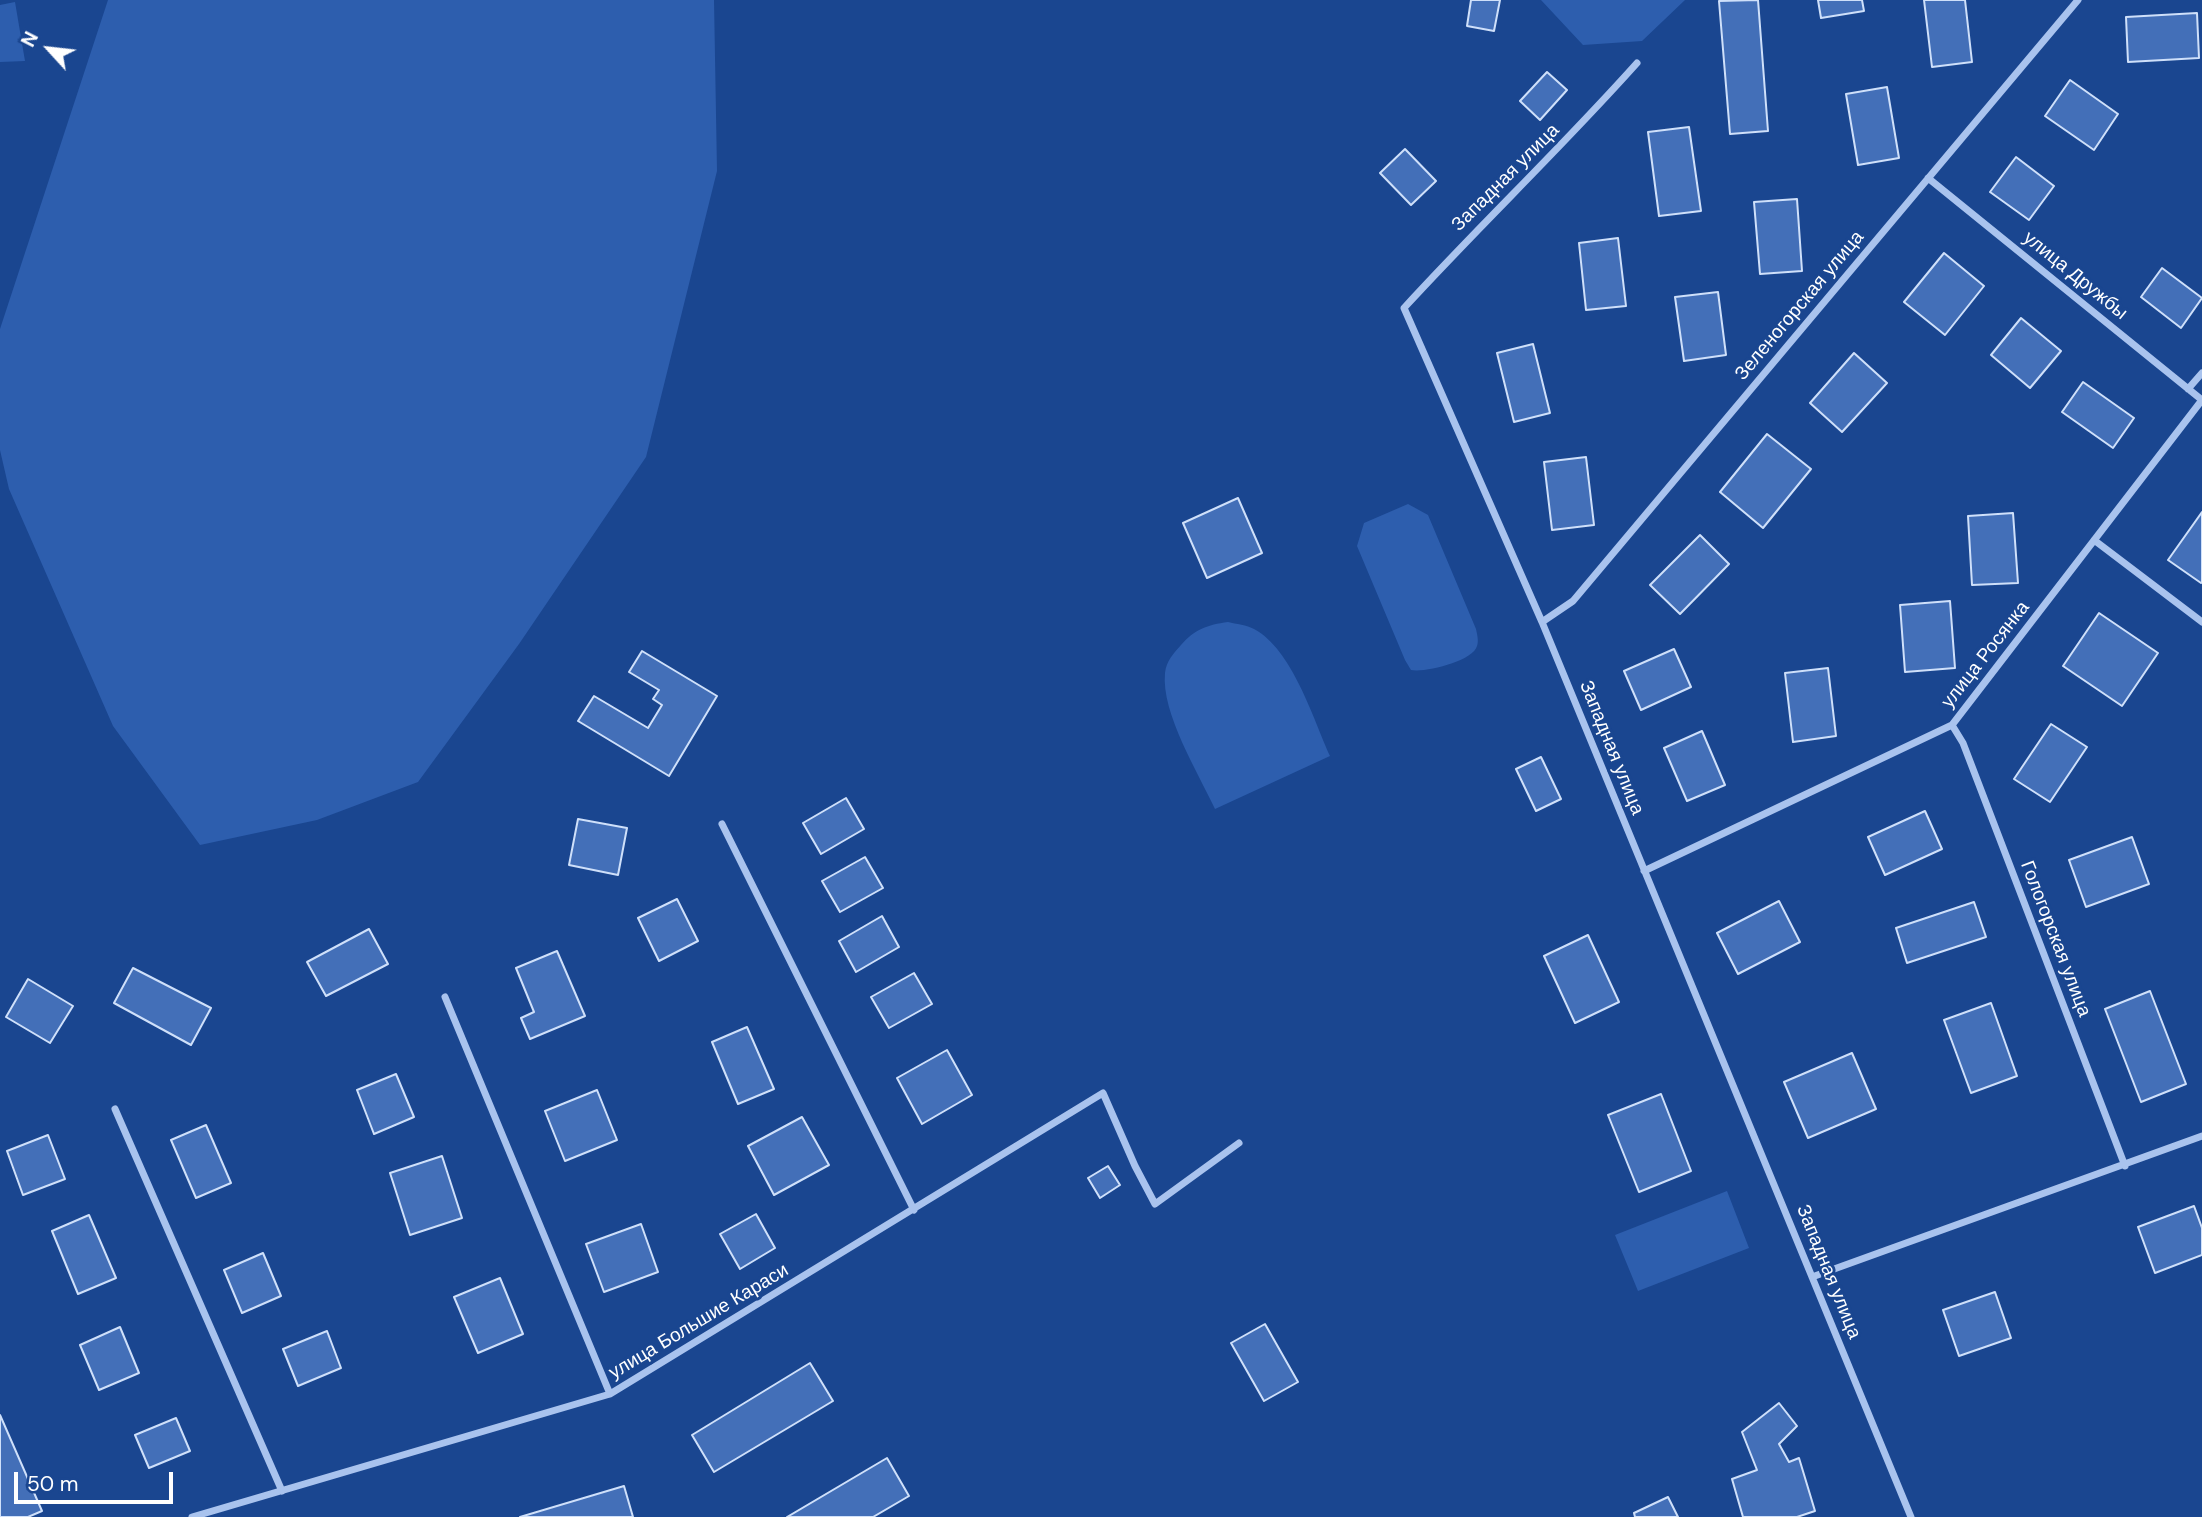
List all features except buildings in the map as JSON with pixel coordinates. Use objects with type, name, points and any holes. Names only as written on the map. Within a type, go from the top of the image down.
[{"type":"street","name":"Зеленогорская улица","points":[[1542,622],[1573,601],[2076,1]]},
{"type":"street","name":"Западная улица","points":[[1637,63],[1586,121],[1487,218],[1404,307],[1542,622],[1911,1517]]},
{"type":"street","name":"улица Дружбы","points":[[1928,178],[2202,400]]},
{"type":"street","points":[[2188,388],[2202,373]]},
{"type":"street","name":"улица Росянка","points":[[1644,871],[1952,724],[2202,400]]},
{"type":"street","points":[[2094,540],[2202,622]]},
{"type":"street","name":"Гологорская улица","points":[[1952,724],[1963,743],[2125,1166]]},
{"type":"street","points":[[723,824],[914,1210]]},
{"type":"street","points":[[445,997],[610,1394]]},
{"type":"street","name":"улица Большие Караси","points":[[192,1517],[610,1394],[1104,1093],[1155,1203],[1239,1143]]},
{"type":"street","points":[[115,1109],[282,1491]]},
{"type":"street","points":[[1812,1277],[2202,1136]]},
{"type":"shaded area","points":[[108,0],[714,0],[717,171],[646,457],[519,644],[418,782],[317,820],[200,845],[113,726],[9,489],[0,450],[0,329]]},
{"type":"shaded area","points":[[1541,0],[1685,0],[1642,41],[1583,45]]},
{"type":"shaded area","points":[[15,2],[25,61],[0,62],[0,5]]},
{"type":"shaded area","points":[[1408,504],[1428,515],[1476,629],[1478,640],[1474,651],[1467,656],[1437,668],[1411,670],[1357,546],[1364,523]]},
{"type":"shaded area","points":[[1228,622],[1254,629],[1280,652],[1309,704],[1330,756],[1215,809],[1175,724],[1165,689],[1165,673],[1171,658],[1191,635],[1208,626]]},
{"type":"shaded area","points":[[1727,1191],[1749,1248],[1638,1291],[1615,1235]]}]
